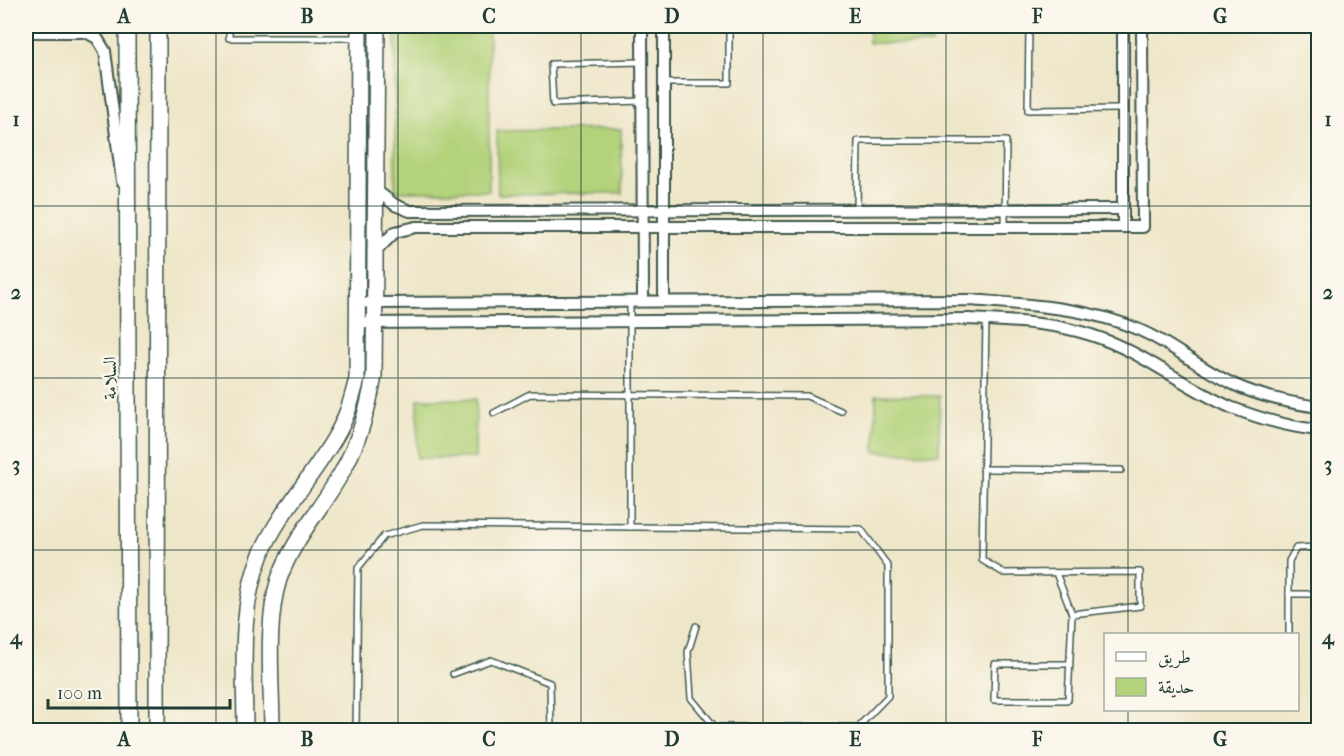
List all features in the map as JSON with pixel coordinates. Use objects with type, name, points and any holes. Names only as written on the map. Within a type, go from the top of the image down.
[{"type":"street","name":"السلامة","points":[[127,26],[129,730]]},
{"type":"street","points":[[158,26],[158,730]]},
{"type":"street","points":[[272,730],[272,634],[279,580],[297,542],[342,473],[357,441],[369,406],[374,376],[377,26]]},
{"type":"street","points":[[642,26],[643,301]]},
{"type":"street","points":[[664,26],[664,301]]},
{"type":"street","points":[[1123,26],[1123,227]]},
{"type":"street","points":[[376,250],[395,232],[416,226],[1143,226],[1142,26]]},
{"type":"street","points":[[26,32],[86,32],[97,38],[105,51],[129,236]]},
{"type":"street","points":[[245,730],[245,630],[253,577],[272,534],[338,434],[350,407],[357,379],[359,32]]},
{"type":"street","points":[[377,191],[395,205],[410,211],[1123,209]]},
{"type":"street","points":[[359,303],[970,300],[1062,309],[1094,315],[1149,334],[1235,385],[1295,404],[1318,407]]},
{"type":"street","points":[[359,323],[986,320],[1030,323],[1091,335],[1146,358],[1229,406],[1293,427],[1318,430]]},
{"type":"lane","points":[[229,26],[229,39],[359,32]]},
{"type":"lane","points":[[664,83],[729,83],[729,26]]},
{"type":"lane","points":[[1029,26],[1028,110],[1123,109]]},
{"type":"lane","points":[[643,62],[551,64],[553,104],[643,101]]},
{"type":"lane","points":[[857,208],[858,141],[1006,141],[1005,226]]},
{"type":"lane","points":[[630,302],[630,527]]},
{"type":"lane","points":[[986,320],[982,560],[1004,573],[1140,572],[1140,606],[1072,614]]},
{"type":"lane","points":[[494,413],[530,394],[807,396],[841,411]]},
{"type":"lane","points":[[983,469],[1121,470]]},
{"type":"lane","points":[[356,730],[358,568],[384,536],[423,525],[861,529],[888,566],[888,696],[858,727],[715,727],[691,698],[688,652],[696,626]]},
{"type":"lane","points":[[1289,633],[1290,556],[1296,548],[1318,547]]},
{"type":"lane","points":[[1056,573],[1072,614],[1070,664],[1068,700],[994,700],[995,664],[1070,664]]},
{"type":"lane","points":[[1289,594],[1318,594]]},
{"type":"lane","points":[[453,674],[491,660],[550,683],[551,730]]},
{"type":"green space","points":[[395,26],[489,26],[489,191],[395,191]]},
{"type":"green space","points":[[869,26],[932,26],[932,44],[869,43]]},
{"type":"green space","points":[[621,129],[622,193],[498,194],[497,131]]},
{"type":"green space","points":[[876,395],[940,396],[939,454],[875,452]]},
{"type":"green space","points":[[418,399],[476,399],[475,458],[417,458]]}]
